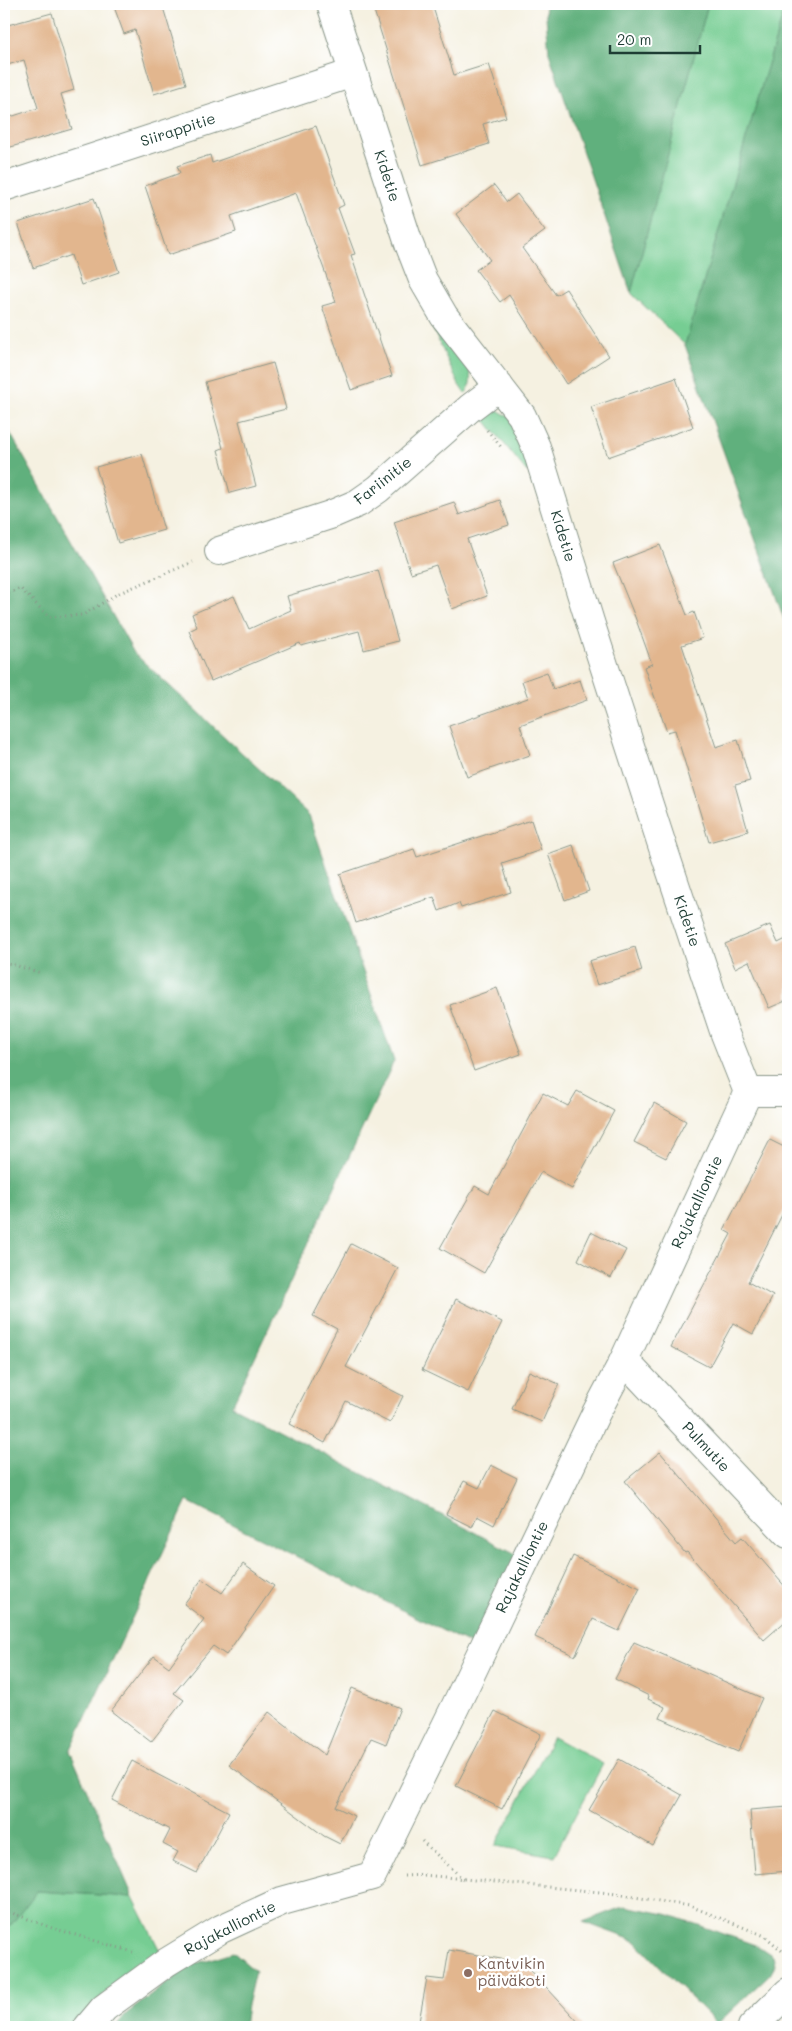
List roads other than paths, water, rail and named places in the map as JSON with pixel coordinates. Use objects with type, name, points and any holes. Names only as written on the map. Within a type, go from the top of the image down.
[{"type":"street","name":"Kidetie","points":[[331,4],[423,280],[444,316],[522,416],[536,446],[590,622],[663,848],[725,1034],[748,1092]]},
{"type":"street","name":"Siirappitie","points":[[4,187],[353,73]]},
{"type":"street","name":"Fariinitie","points":[[219,551],[358,504],[378,489],[470,408],[499,386]]},
{"type":"street","points":[[748,1092],[788,1092]]},
{"type":"street","name":"Rajakalliontie","points":[[88,2027],[104,2008],[167,1962],[221,1929],[282,1901],[372,1876],[596,1413],[624,1360],[748,1092]]},
{"type":"street","name":"Pulmutie","points":[[624,1360],[788,1534]]},
{"type":"street","points":[[752,2027],[788,1992]]},
{"type":"place","name":"Kantvikin päiväkoti","points":[[468,1973]]}]
